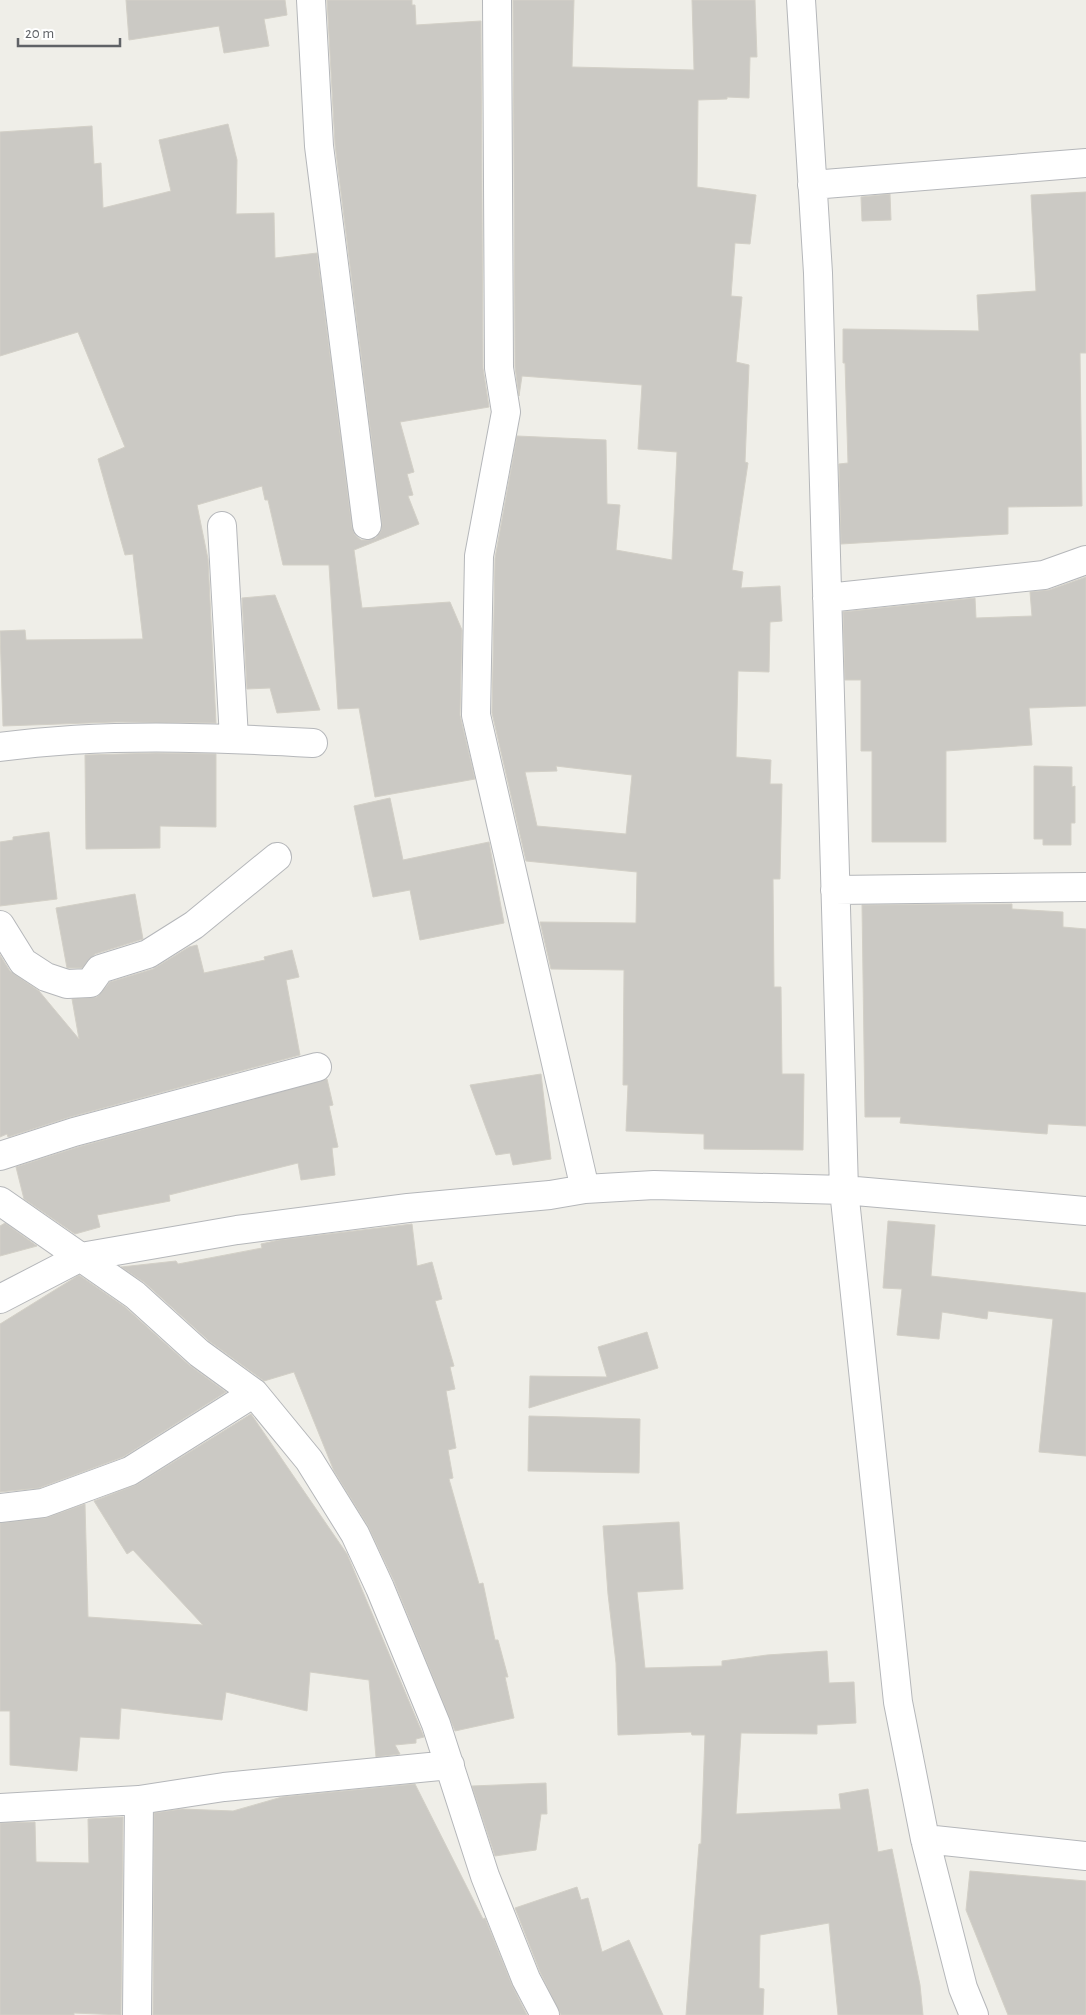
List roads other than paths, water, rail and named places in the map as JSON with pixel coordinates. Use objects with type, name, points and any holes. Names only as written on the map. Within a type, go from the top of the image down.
[{"type":"street","points":[[311,0],[320,146],[367,525]]},
{"type":"street","points":[[497,0],[499,368],[506,412],[479,556],[476,715],[585,1189]]},
{"type":"street","points":[[801,0],[818,274],[844,1190],[898,1702],[925,1840],[963,1988],[974,2015]]},
{"type":"street","points":[[812,185],[1086,163]]},
{"type":"street","points":[[222,526],[234,738]]},
{"type":"street","points":[[827,598],[1044,575],[1086,560]]},
{"type":"street","points":[[0,747],[52,740],[234,738],[313,743]]},
{"type":"street","points":[[0,924],[22,962],[46,977],[66,984],[90,983],[100,969],[148,954],[194,926],[277,857]]},
{"type":"street","points":[[835,890],[1086,887]]},
{"type":"street","points":[[0,1156],[74,1132],[317,1067]]},
{"type":"street","points":[[0,1299],[82,1257],[237,1230],[408,1208],[550,1195],[585,1189],[654,1185],[844,1190],[1086,1211]]},
{"type":"street","points":[[0,1201],[135,1296],[199,1352],[254,1393],[309,1460],[355,1534],[436,1724],[485,1876],[526,1979],[545,2015]]},
{"type":"street","points":[[0,1508],[43,1503],[130,1471],[254,1393]]},
{"type":"street","points":[[0,1808],[139,1800],[224,1786],[450,1765]]},
{"type":"street","points":[[138,2015],[139,1800]]},
{"type":"street","points":[[925,1840],[1086,1856]]}]
